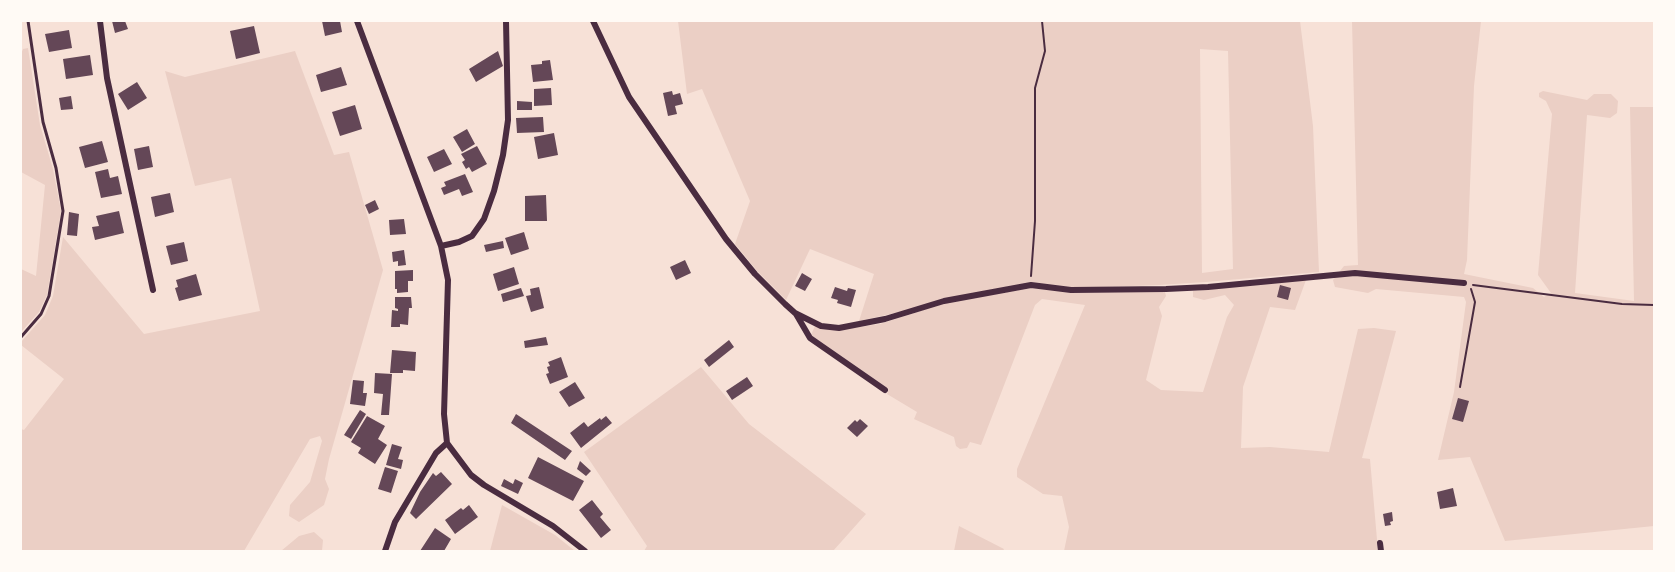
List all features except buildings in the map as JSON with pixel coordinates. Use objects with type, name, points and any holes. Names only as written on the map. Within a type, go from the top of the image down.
[{"type":"street","points":[[100,21],[108,78],[153,290]]},
{"type":"street","points":[[357,21],[441,246],[448,280],[444,414],[447,443],[471,475],[553,526],[585,551]]},
{"type":"street","points":[[441,246],[472,236],[484,219],[494,191],[503,155],[508,120],[506,21]]},
{"type":"street","points":[[593,21],[629,97],[726,239],[755,274],[795,314],[810,338],[885,390]]},
{"type":"street","points":[[795,314],[821,326],[839,328],[885,319],[944,301],[1030,285],[1071,290],[1166,289],[1355,273],[1464,284]]},
{"type":"street","points":[[385,551],[395,522],[436,453],[447,443]]},
{"type":"street","points":[[1380,543],[1381,551]]},
{"type":"lane","points":[[21,337],[41,314],[49,296],[63,211],[56,168],[43,122],[28,21]]},
{"type":"path","points":[[1030,285],[1035,221],[1035,88],[1045,51],[1042,21]]},
{"type":"path","points":[[1464,284],[1622,304],[1654,305]]},
{"type":"path","points":[[1460,387],[1474,302],[1472,290],[1464,284]]},
{"type":"shaded area","points":[[678,21],[1300,21],[1313,126],[1319,272],[1159,285],[1071,288],[1030,283],[859,321],[874,274],[810,249],[786,300],[758,272],[735,244],[750,201],[702,89],[687,94]],"holes":[[[1200,49],[1228,51],[1233,269],[1202,273]]]},
{"type":"shaded area","points":[[1352,21],[1481,21],[1474,86],[1467,260],[1464,274],[1533,288],[1544,297],[1551,293],[1538,275],[1552,114],[1546,101],[1539,97],[1539,93],[1543,91],[1587,100],[1594,94],[1611,94],[1618,101],[1617,113],[1610,118],[1587,115],[1575,293],[1634,301],[1630,107],[1654,107],[1654,526],[1505,541],[1470,457],[1438,460],[1454,392],[1466,302],[1464,297],[1376,289],[1368,293],[1335,287],[1333,280],[1344,266],[1358,265]]},
{"type":"shaded area","points":[[28,48],[40,125],[53,169],[61,211],[47,295],[39,312],[21,332],[21,269],[36,276],[45,185],[21,172],[21,54],[23,49]]},
{"type":"shaded area","points":[[295,51],[334,155],[349,152],[383,270],[329,459],[325,479],[329,489],[324,505],[299,522],[289,516],[290,505],[310,482],[322,441],[320,436],[310,439],[244,551],[21,551],[21,429],[24,430],[64,379],[21,345],[21,342],[45,315],[53,296],[63,237],[144,334],[260,311],[231,178],[195,186],[165,71],[185,77]]},
{"type":"shaded area","points":[[1306,280],[1295,310],[1270,307],[1243,387],[1241,448],[1270,447],[1329,452],[1358,329],[1374,328],[1396,331],[1362,458],[1370,459],[1378,551],[1064,551],[1069,527],[1062,496],[1043,494],[1017,477],[1017,469],[1085,305],[1042,299],[1035,305],[981,445],[970,442],[967,448],[960,449],[956,446],[954,437],[914,419],[917,412],[887,394],[889,389],[811,335],[815,326],[839,330],[880,324],[945,303],[1030,288],[1165,292],[1166,296],[1159,307],[1162,316],[1146,380],[1161,390],[1203,392],[1227,317],[1234,305],[1225,295],[1204,300],[1193,297],[1193,291]]},
{"type":"shaded area","points":[[701,367],[749,424],[866,514],[833,551],[644,551],[647,546],[584,452]]},
{"type":"shaded area","points":[[502,505],[555,535],[575,551],[490,551]]},
{"type":"shaded area","points":[[959,526],[1004,549],[1003,551],[954,551]]},
{"type":"shaded area","points":[[314,532],[323,540],[322,551],[281,551],[299,536]]}]
